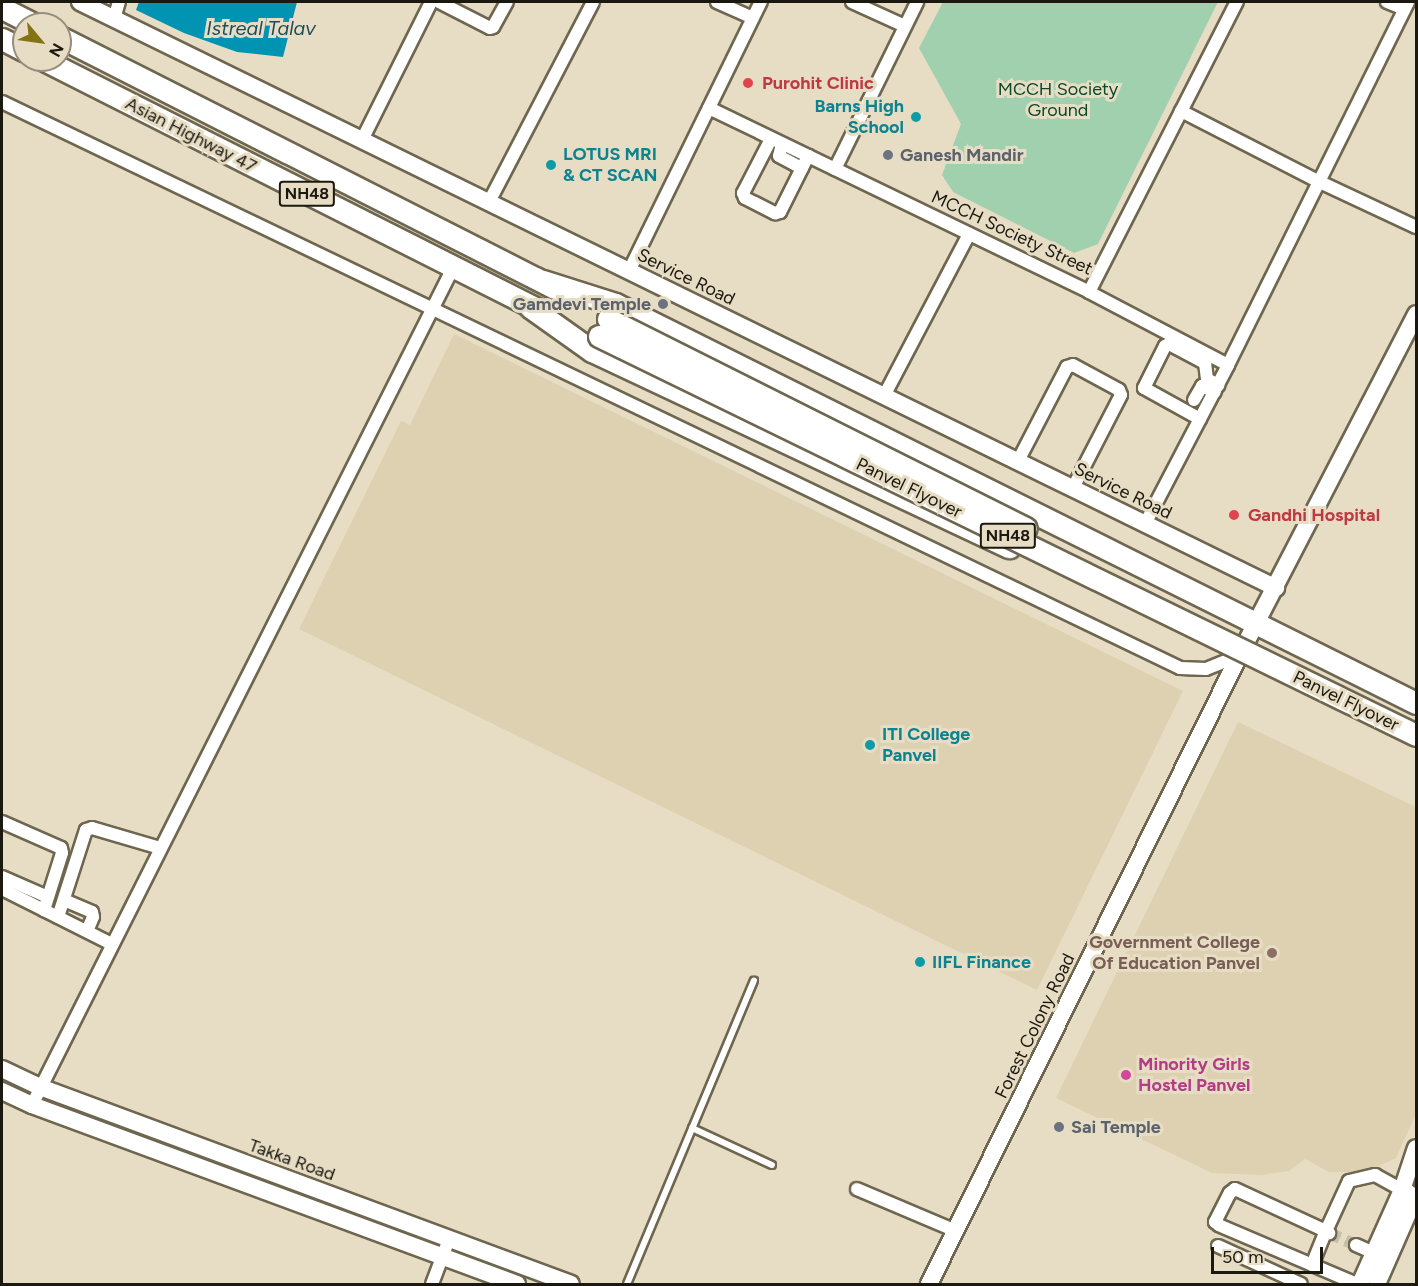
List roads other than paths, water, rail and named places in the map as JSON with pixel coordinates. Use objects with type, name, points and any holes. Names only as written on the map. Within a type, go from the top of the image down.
[{"type":"highway","name":"Asian Highway 47","points":[[72,43],[543,281]]},
{"type":"highway","name":"Asian Highway 47","points":[[68,72],[530,307]]},
{"type":"highway","name":"Panvel Flyover","points":[[543,281],[603,327],[1416,735]]},
{"type":"highway","points":[[543,281],[615,304],[1416,703]]},
{"type":"highway","name":"Panvel Flyover","points":[[530,307],[603,327],[1416,724]]},
{"type":"highway","points":[[530,307],[592,351],[1239,656],[1416,744]]},
{"type":"street","name":"Service Road","points":[[80,2],[95,6],[114,19],[1276,588]]},
{"type":"street","points":[[114,19],[119,2]]},
{"type":"street","points":[[362,140],[431,2]]},
{"type":"street","points":[[439,2],[490,28],[493,27],[507,2]]},
{"type":"street","points":[[489,202],[593,2]]},
{"type":"street","points":[[717,2],[739,6],[753,18]]},
{"type":"street","points":[[630,271],[761,2]]},
{"type":"street","points":[[852,2],[905,26]]},
{"type":"street","points":[[835,169],[917,2]]},
{"type":"street","name":"MCCH Society Street","points":[[709,108],[777,141],[805,162],[835,169],[1089,292],[1237,2]]},
{"type":"street","points":[[1145,524],[1228,366],[1406,5],[1387,2]]},
{"type":"street","points":[[2,102],[1180,668],[1206,669],[1239,656]]},
{"type":"street","points":[[1181,111],[1320,182],[1416,227]]},
{"type":"street","points":[[777,141],[743,193],[744,198],[775,213],[780,212],[805,162]]},
{"type":"street","points":[[884,396],[969,234]]},
{"type":"street","points":[[32,1105],[453,268]]},
{"type":"street","points":[[1089,292],[1206,363],[1207,379],[1216,388]]},
{"type":"street","name":"Forest Colony Road","points":[[929,1284],[1239,656],[1416,314]]},
{"type":"street","points":[[1200,419],[1143,388],[1165,346],[1174,342],[1228,366]]},
{"type":"street","points":[[1018,461],[1067,367],[1073,365],[1119,390],[1121,395],[1073,488]]},
{"type":"street","points":[[1194,400],[1202,386],[1216,388]]},
{"type":"street","points":[[2,822],[61,848],[62,853],[44,910]]},
{"type":"street","points":[[58,917],[86,830],[92,828],[160,849]]},
{"type":"street","points":[[2,877],[48,897]]},
{"type":"street","points":[[2,889],[112,944]]},
{"type":"street","points":[[64,900],[92,912],[93,916],[87,931]]},
{"type":"street","name":"Takka Road","points":[[2,1069],[40,1087],[571,1284]]},
{"type":"street","points":[[3,1096],[517,1284]]},
{"type":"street","points":[[1377,1284],[1412,1192],[1416,1148]]},
{"type":"street","points":[[1312,1265],[1349,1181],[1375,1175],[1412,1192]]},
{"type":"street","points":[[857,1189],[956,1231]]},
{"type":"street","points":[[1328,1232],[1235,1189],[1230,1192],[1215,1222],[1358,1284],[1374,1253],[1412,1192]]},
{"type":"street","points":[[432,1284],[449,1239]]},
{"type":"street","points":[[1356,1245],[1374,1253]]},
{"type":"street","points":[[1218,1246],[1301,1284]]},
{"type":"lane","points":[[627,1284],[754,981]]},
{"type":"lane","points":[[692,1128],[772,1165]]},
{"type":"water","name":"Istreal Talav","points":[[139,2],[297,2],[283,57],[237,52],[184,33],[136,10]]},
{"type":"tunnel","points":[[1329,1233],[1356,1245]]},
{"type":"place","name":"Purohit Clinic","points":[[748,83]]},
{"type":"place","name":"Barns High School","points":[[916,117]]},
{"type":"place","name":"Ganesh Mandir","points":[[888,155]]},
{"type":"place","name":"LOTUS MRI & CT SCAN","points":[[551,165]]},
{"type":"place","name":"Gamdevi Temple","points":[[663,304]]},
{"type":"place","name":"Gandhi Hospital","points":[[1234,515]]},
{"type":"place","name":"ITI College Panvel","points":[[870,745]]},
{"type":"place","name":"Government College Of Education Panvel","points":[[1272,953]]},
{"type":"place","name":"IIFL Finance","points":[[920,962]]},
{"type":"place","name":"Minority Girls Hostel Panvel","points":[[1126,1075]]},
{"type":"place","name":"Sai Temple","points":[[1059,1127]]},
{"type":"park label","name":"MCCH Society Ground","points":[[1058,100]]}]
